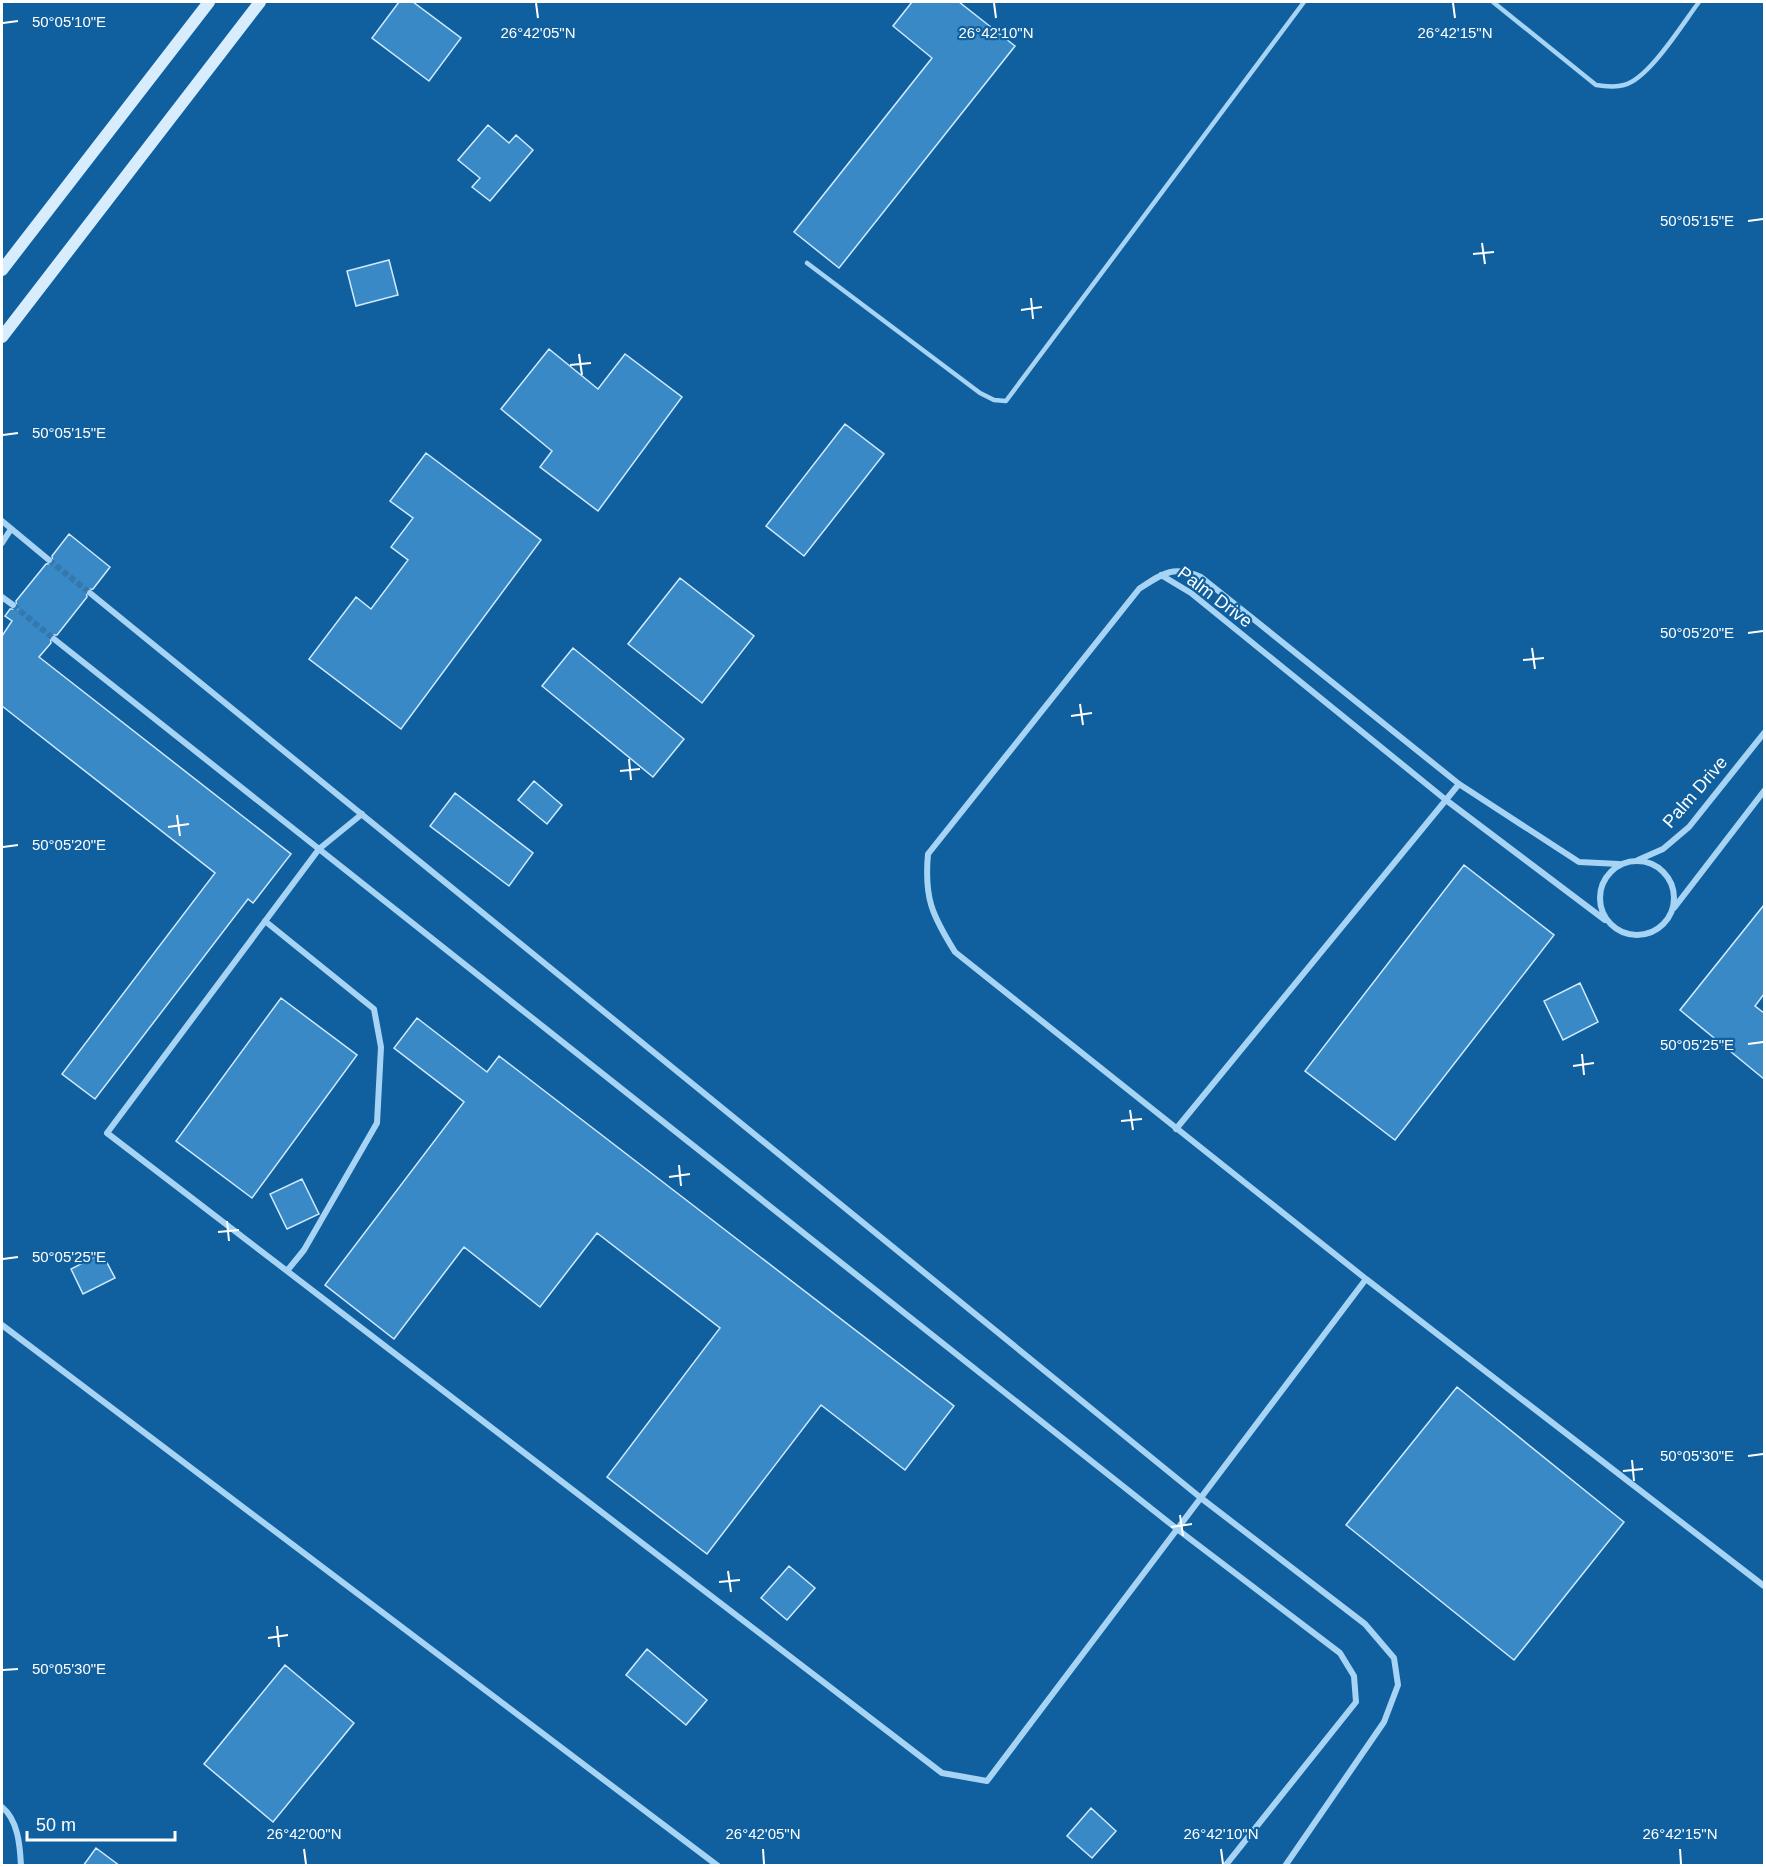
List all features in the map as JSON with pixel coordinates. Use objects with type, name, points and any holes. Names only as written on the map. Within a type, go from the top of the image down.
[{"type":"main road","points":[[2,270],[209,2]]},
{"type":"main road","points":[[2,337],[260,2]]},
{"type":"street","points":[[2,521],[49,560]]},
{"type":"street","points":[[2,543],[11,529]]},
{"type":"street","name":"Palm Drive","points":[[1160,575],[1184,570],[1201,577],[1459,784],[1579,862],[1619,864],[1638,860],[1663,849],[1689,827],[1764,733]]},
{"type":"street","points":[[1160,575],[1135,595],[928,854],[925,883],[935,920],[955,952],[1366,1279],[1764,1586]]},
{"type":"street","name":"Palm Drive","points":[[1160,575],[1191,593],[1446,800],[1626,935],[1650,935],[1666,923],[1674,908],[1764,791]]},
{"type":"street","points":[[90,593],[1201,1498],[1365,1624],[1394,1658],[1398,1685],[1384,1722],[1285,1866]]},
{"type":"street","points":[[2,597],[13,606]]},
{"type":"street","points":[[54,639],[1177,1529],[1340,1653],[1354,1676],[1356,1702],[1226,1866]]},
{"type":"street","points":[[1176,1129],[1459,784]]},
{"type":"street","points":[[362,814],[319,849],[106,1133],[942,1773],[987,1781],[1366,1279]]},
{"type":"street","points":[[1638,860],[1660,868],[1672,883],[1674,908]]},
{"type":"street","points":[[1605,920],[1599,901],[1603,880],[1619,864]]},
{"type":"street","points":[[265,921],[374,1009],[381,1047],[377,1123],[304,1250],[287,1271]]},
{"type":"street","points":[[2,1325],[718,1866]]},
{"type":"street","points":[[2,1807],[12,1815],[21,1866]]},
{"type":"lane","points":[[807,263],[980,393],[994,400],[1006,400],[1304,2]]},
{"type":"lane","points":[[1493,2],[1596,85],[1611,87],[1626,85],[1640,77],[1698,2]]},
{"type":"building","points":[[399,2],[413,2],[461,38],[429,81],[372,38]]},
{"type":"building","points":[[912,2],[959,2],[1015,46],[839,268],[794,232],[932,58],[893,26]]},
{"type":"building","points":[[488,125],[509,143],[516,135],[533,150],[490,201],[472,187],[480,178],[458,160]]},
{"type":"building","points":[[389,260],[398,295],[356,306],[347,271]]},
{"type":"building","points":[[549,349],[598,389],[625,354],[682,397],[598,511],[540,467],[552,451],[501,409]]},
{"type":"building","points":[[845,424],[884,454],[804,556],[766,526]]},
{"type":"building","points":[[426,453],[541,540],[401,729],[309,659],[356,597],[371,609],[408,560],[391,547],[413,518],[390,501]]},
{"type":"building","points":[[69,534],[110,567],[93,589],[86,590],[87,597],[57,635],[50,635],[51,643],[39,657],[291,854],[253,903],[248,899],[95,1099],[62,1074],[215,873],[2,706],[2,636],[12,621],[5,616],[10,609],[17,609],[16,601],[46,564],[53,563],[52,556]]},
{"type":"building","points":[[680,578],[754,636],[702,703],[628,644]]},
{"type":"building","points":[[573,648],[684,739],[653,777],[542,686]]},
{"type":"building","points":[[534,781],[562,805],[547,824],[518,800]]},
{"type":"building","points":[[455,793],[533,853],[509,886],[430,826]]},
{"type":"building","points":[[1464,865],[1554,935],[1395,1140],[1305,1071]]},
{"type":"building","points":[[1764,905],[1764,994],[1755,1006],[1764,1013],[1764,1079],[1680,1010]]},
{"type":"building","points":[[1580,983],[1598,1022],[1563,1040],[1544,1001]]},
{"type":"building","points":[[281,998],[357,1055],[252,1198],[176,1141]]},
{"type":"building","points":[[417,1018],[487,1072],[499,1056],[954,1406],[905,1470],[821,1405],[707,1554],[607,1477],[720,1328],[597,1233],[540,1307],[464,1247],[394,1339],[325,1285],[464,1102],[394,1048]]},
{"type":"building","points":[[302,1179],[319,1214],[287,1229],[270,1194]]},
{"type":"building","points":[[102,1253],[115,1278],[83,1294],[71,1269]]},
{"type":"building","points":[[1457,1387],[1624,1522],[1514,1660],[1346,1525]]},
{"type":"building","points":[[789,1566],[815,1588],[787,1620],[761,1598]]},
{"type":"building","points":[[647,1649],[707,1700],[686,1725],[626,1675]]},
{"type":"building","points":[[285,1665],[354,1723],[273,1822],[204,1764]]},
{"type":"building","points":[[1091,1808],[1116,1831],[1092,1858],[1067,1836]]},
{"type":"building","points":[[96,1848],[120,1866],[83,1866]]},
{"type":"tunnel","points":[[49,560],[90,593]]},
{"type":"tunnel","points":[[13,605],[54,639]]}]
